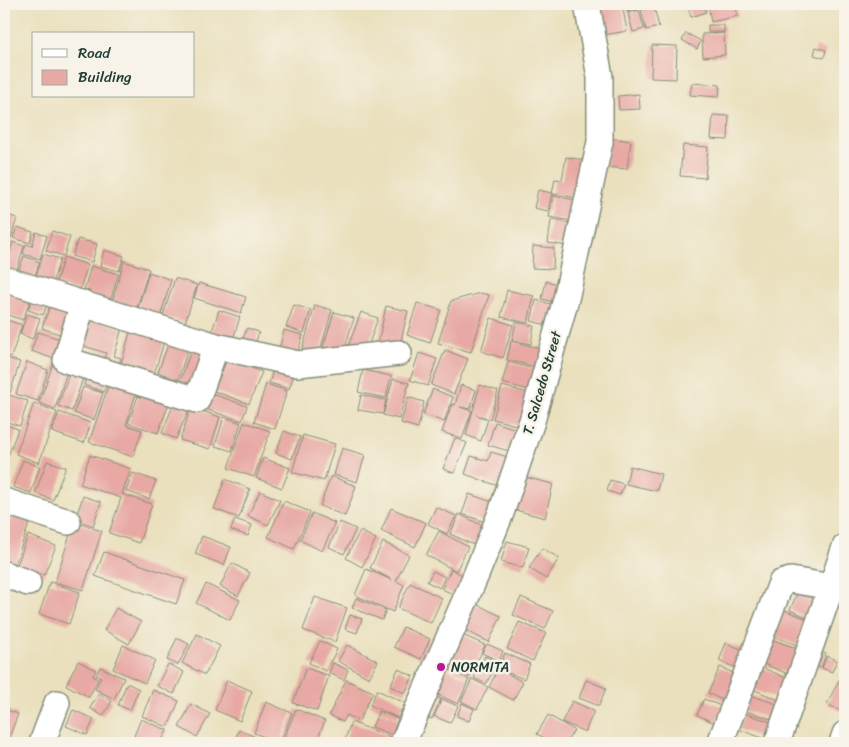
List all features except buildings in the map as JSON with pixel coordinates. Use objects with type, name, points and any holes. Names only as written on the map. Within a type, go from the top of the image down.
[{"type":"street","name":"T. Salcedo Street","points":[[403,743],[501,513],[532,421],[566,299],[600,142],[600,77],[587,4]]},
{"type":"street","points":[[4,279],[216,346],[298,364],[399,353]]},
{"type":"street","points":[[83,303],[66,360],[197,400],[216,346]]},
{"type":"street","points":[[4,501],[68,522]]},
{"type":"street","points":[[777,743],[845,547]]},
{"type":"street","points":[[4,574],[28,583]]},
{"type":"street","points":[[720,743],[781,583],[791,580],[831,587]]},
{"type":"street","points":[[42,743],[57,703]]},
{"type":"street","points":[[842,743],[845,734]]},
{"type":"place","name":"NORMITA","points":[[441,667]]}]
